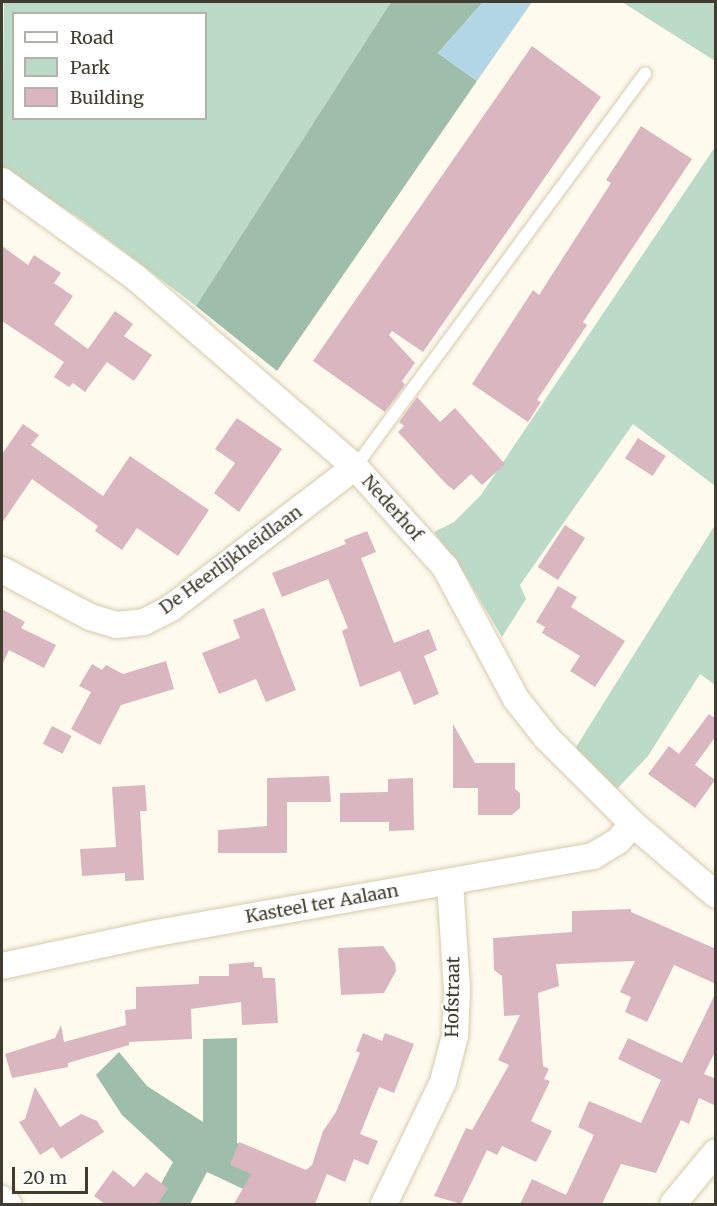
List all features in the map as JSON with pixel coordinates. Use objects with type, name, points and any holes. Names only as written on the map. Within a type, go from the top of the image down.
[{"type":"street","name":"Nederhof","points":[[2,181],[135,277],[355,467],[445,567],[516,699],[546,737],[633,824],[716,895]]},
{"type":"street","name":"De Heerlijkheidlaan","points":[[2,570],[90,617],[116,625],[144,622],[171,608],[355,467]]},
{"type":"street","name":"Kasteel ter Aalaan","points":[[2,966],[151,934],[593,856],[618,841],[633,824]]},
{"type":"street","name":"Hofstraat","points":[[384,1204],[443,1082],[455,1036],[458,990],[450,882]]},
{"type":"street","points":[[673,1204],[716,1152]]},
{"type":"street","points":[[2,1199],[8,1204]]},
{"type":"lane","points":[[355,467],[645,73]]},
{"type":"green space","points":[[4,2],[391,2],[196,306],[82,220],[2,168]]},
{"type":"green space","points":[[391,2],[483,2],[438,53],[477,81],[277,371],[196,306]]},
{"type":"green space","points":[[622,2],[715,2],[715,61]]},
{"type":"green space","points":[[715,147],[715,486],[633,424],[520,585],[526,599],[502,637],[461,568],[434,532],[454,522],[481,495]]},
{"type":"green space","points":[[715,525],[715,685],[700,674],[648,756],[615,791],[573,752]]},
{"type":"green space","points":[[237,1038],[237,1143],[271,1159],[258,1196],[207,1172],[190,1204],[150,1204],[173,1162],[122,1115],[96,1075],[119,1052],[147,1086],[203,1122],[203,1039]]},
{"type":"water","points":[[483,2],[532,2],[477,81],[438,53]]},
{"type":"building","points":[[532,46],[601,97],[423,352],[392,331],[389,335],[415,363],[402,381],[405,385],[385,412],[313,361]]},
{"type":"building","points":[[641,126],[692,159],[583,322],[587,325],[537,400],[541,402],[528,422],[472,384],[533,290],[539,295],[611,183],[606,180]]},
{"type":"building","points":[[2,246],[28,265],[34,255],[61,273],[54,283],[73,296],[54,324],[88,349],[115,311],[133,324],[124,336],[152,355],[134,381],[107,362],[85,392],[73,383],[69,387],[54,377],[64,362],[2,321]]},
{"type":"building","points":[[417,397],[440,422],[455,408],[505,464],[482,485],[471,474],[454,490],[447,485],[398,432],[404,426],[399,422]]},
{"type":"building","points":[[237,418],[282,449],[239,512],[214,493],[235,463],[215,449]]},
{"type":"building","points":[[23,424],[39,435],[31,445],[103,496],[130,456],[209,510],[178,556],[137,528],[122,550],[95,531],[98,526],[32,479],[2,523],[2,454]]},
{"type":"building","points":[[638,438],[666,456],[653,476],[625,458]]},
{"type":"building","points":[[565,525],[585,538],[558,580],[538,567]]},
{"type":"building","points":[[367,531],[376,552],[361,558],[394,643],[429,629],[437,650],[424,656],[439,694],[414,705],[400,671],[360,687],[342,631],[348,628],[328,579],[282,597],[272,573],[346,544],[344,540]]},
{"type":"building","points":[[558,586],[577,597],[571,607],[625,641],[595,687],[570,671],[580,656],[542,633],[545,627],[536,622]]},
{"type":"building","points":[[264,608],[296,690],[266,702],[256,679],[219,694],[202,653],[240,638],[233,620]]},
{"type":"building","points":[[2,609],[25,622],[21,628],[56,645],[44,668],[9,650],[2,665]]},
{"type":"building","points":[[166,661],[174,689],[121,705],[100,745],[71,729],[91,692],[79,686],[92,664],[102,670],[106,665],[123,674]]},
{"type":"building","points":[[709,714],[716,719],[716,736],[695,765],[715,780],[695,808],[648,774],[669,746],[679,754]]},
{"type":"building","points":[[453,724],[475,763],[515,763],[515,789],[520,793],[520,808],[512,815],[478,815],[478,788],[453,788]]},
{"type":"building","points":[[52,726],[72,736],[63,754],[43,744]]},
{"type":"building","points":[[329,776],[331,802],[287,802],[287,853],[218,853],[218,830],[267,826],[267,778]]},
{"type":"building","points":[[413,778],[414,830],[389,831],[389,822],[340,822],[340,793],[388,792],[388,779]]},
{"type":"building","points":[[145,785],[147,811],[140,811],[144,880],[125,881],[125,873],[82,876],[80,849],[116,847],[112,787]]},
{"type":"building","points":[[631,909],[631,912],[716,949],[716,984],[674,965],[647,1022],[625,1012],[631,997],[620,992],[635,961],[556,964],[559,986],[538,993],[543,1066],[549,1069],[544,1079],[550,1081],[531,1121],[552,1131],[536,1162],[502,1146],[497,1155],[487,1150],[461,1204],[434,1196],[466,1128],[472,1130],[509,1065],[498,1060],[520,1015],[504,1016],[502,976],[494,970],[493,938],[572,932],[572,911]]},
{"type":"building","points":[[383,946],[395,963],[396,971],[384,993],[341,995],[338,948]]},
{"type":"building","points":[[254,962],[254,967],[262,967],[263,978],[275,978],[278,1023],[242,1025],[241,1002],[191,1009],[192,1039],[129,1042],[129,1045],[68,1063],[68,1067],[12,1078],[5,1054],[55,1038],[61,1025],[64,1042],[126,1025],[125,1010],[136,1009],[136,987],[199,984],[199,976],[229,976],[229,964]]},
{"type":"building","points":[[716,992],[716,1050],[704,1074],[716,1079],[716,1106],[699,1098],[689,1124],[681,1120],[656,1173],[621,1164],[602,1204],[520,1204],[532,1179],[566,1195],[594,1135],[578,1127],[589,1101],[641,1123],[661,1080],[618,1059],[628,1038],[682,1063]]},
{"type":"building","points":[[363,1033],[382,1041],[385,1033],[414,1044],[394,1093],[379,1087],[360,1134],[378,1141],[368,1165],[354,1159],[345,1182],[327,1174],[315,1204],[234,1204],[251,1174],[230,1165],[239,1142],[306,1170],[312,1165],[323,1131],[336,1112],[360,1053],[356,1051]]},
{"type":"building","points":[[35,1087],[60,1127],[81,1114],[97,1121],[104,1132],[61,1159],[53,1147],[40,1155],[19,1122],[25,1119]]},
{"type":"building","points":[[113,1170],[134,1187],[146,1172],[168,1188],[158,1204],[105,1204],[94,1196]]}]
